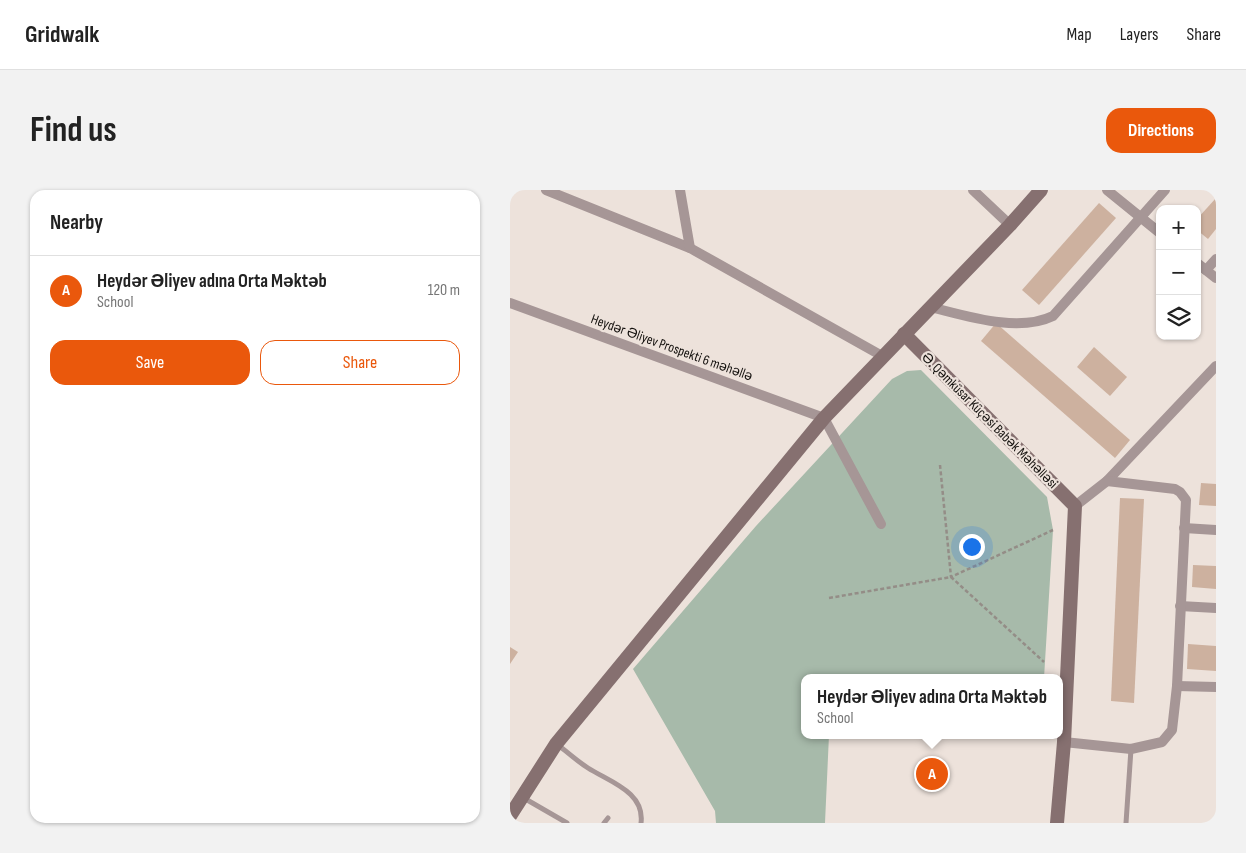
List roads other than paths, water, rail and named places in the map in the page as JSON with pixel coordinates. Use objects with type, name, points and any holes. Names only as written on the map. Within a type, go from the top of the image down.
[{"type":"main road","points":[[510,816],[556,744],[824,418],[1010,225],[1040,190]]},
{"type":"main road","name":"Ə. Qəmküsar Küçəsi Babək Məhəlləsi","points":[[904,334],[1075,506]]},
{"type":"main road","points":[[1057,823],[1064,742],[1075,506]]},
{"type":"street","points":[[546,190],[690,248],[884,357]]},
{"type":"street","points":[[680,190],[690,248]]},
{"type":"street","points":[[973,190],[1010,225]]},
{"type":"street","points":[[1107,190],[1156,230]]},
{"type":"street","points":[[930,307],[983,320],[1041,322],[1053,316],[1165,190]]},
{"type":"street","points":[[1206,270],[1216,259]]},
{"type":"street","points":[[1201,266],[1216,278]]},
{"type":"street","name":"Heydər Əliyev Prospekti 6 məhəllə","points":[[510,303],[824,418]]},
{"type":"street","points":[[1075,506],[1107,480],[1216,366]]},
{"type":"street","points":[[824,418],[881,524]]},
{"type":"street","points":[[1064,742],[1131,749],[1162,742],[1172,730],[1177,686],[1186,500],[1175,488],[1107,480]]},
{"type":"street","points":[[1184,528],[1216,530]]},
{"type":"street","points":[[1180,606],[1216,608]]},
{"type":"street","points":[[1177,686],[1216,687]]},
{"type":"lane","points":[[556,744],[588,768],[629,792],[639,806],[642,815],[641,823]]},
{"type":"lane","points":[[1126,823],[1131,749]]},
{"type":"lane","points":[[522,796],[567,823]]},
{"type":"lane","points":[[604,823],[608,818]]},
{"type":"place","name":"Heydər Əliyev adına Orta Məktəb","points":[[932,774]]}]
